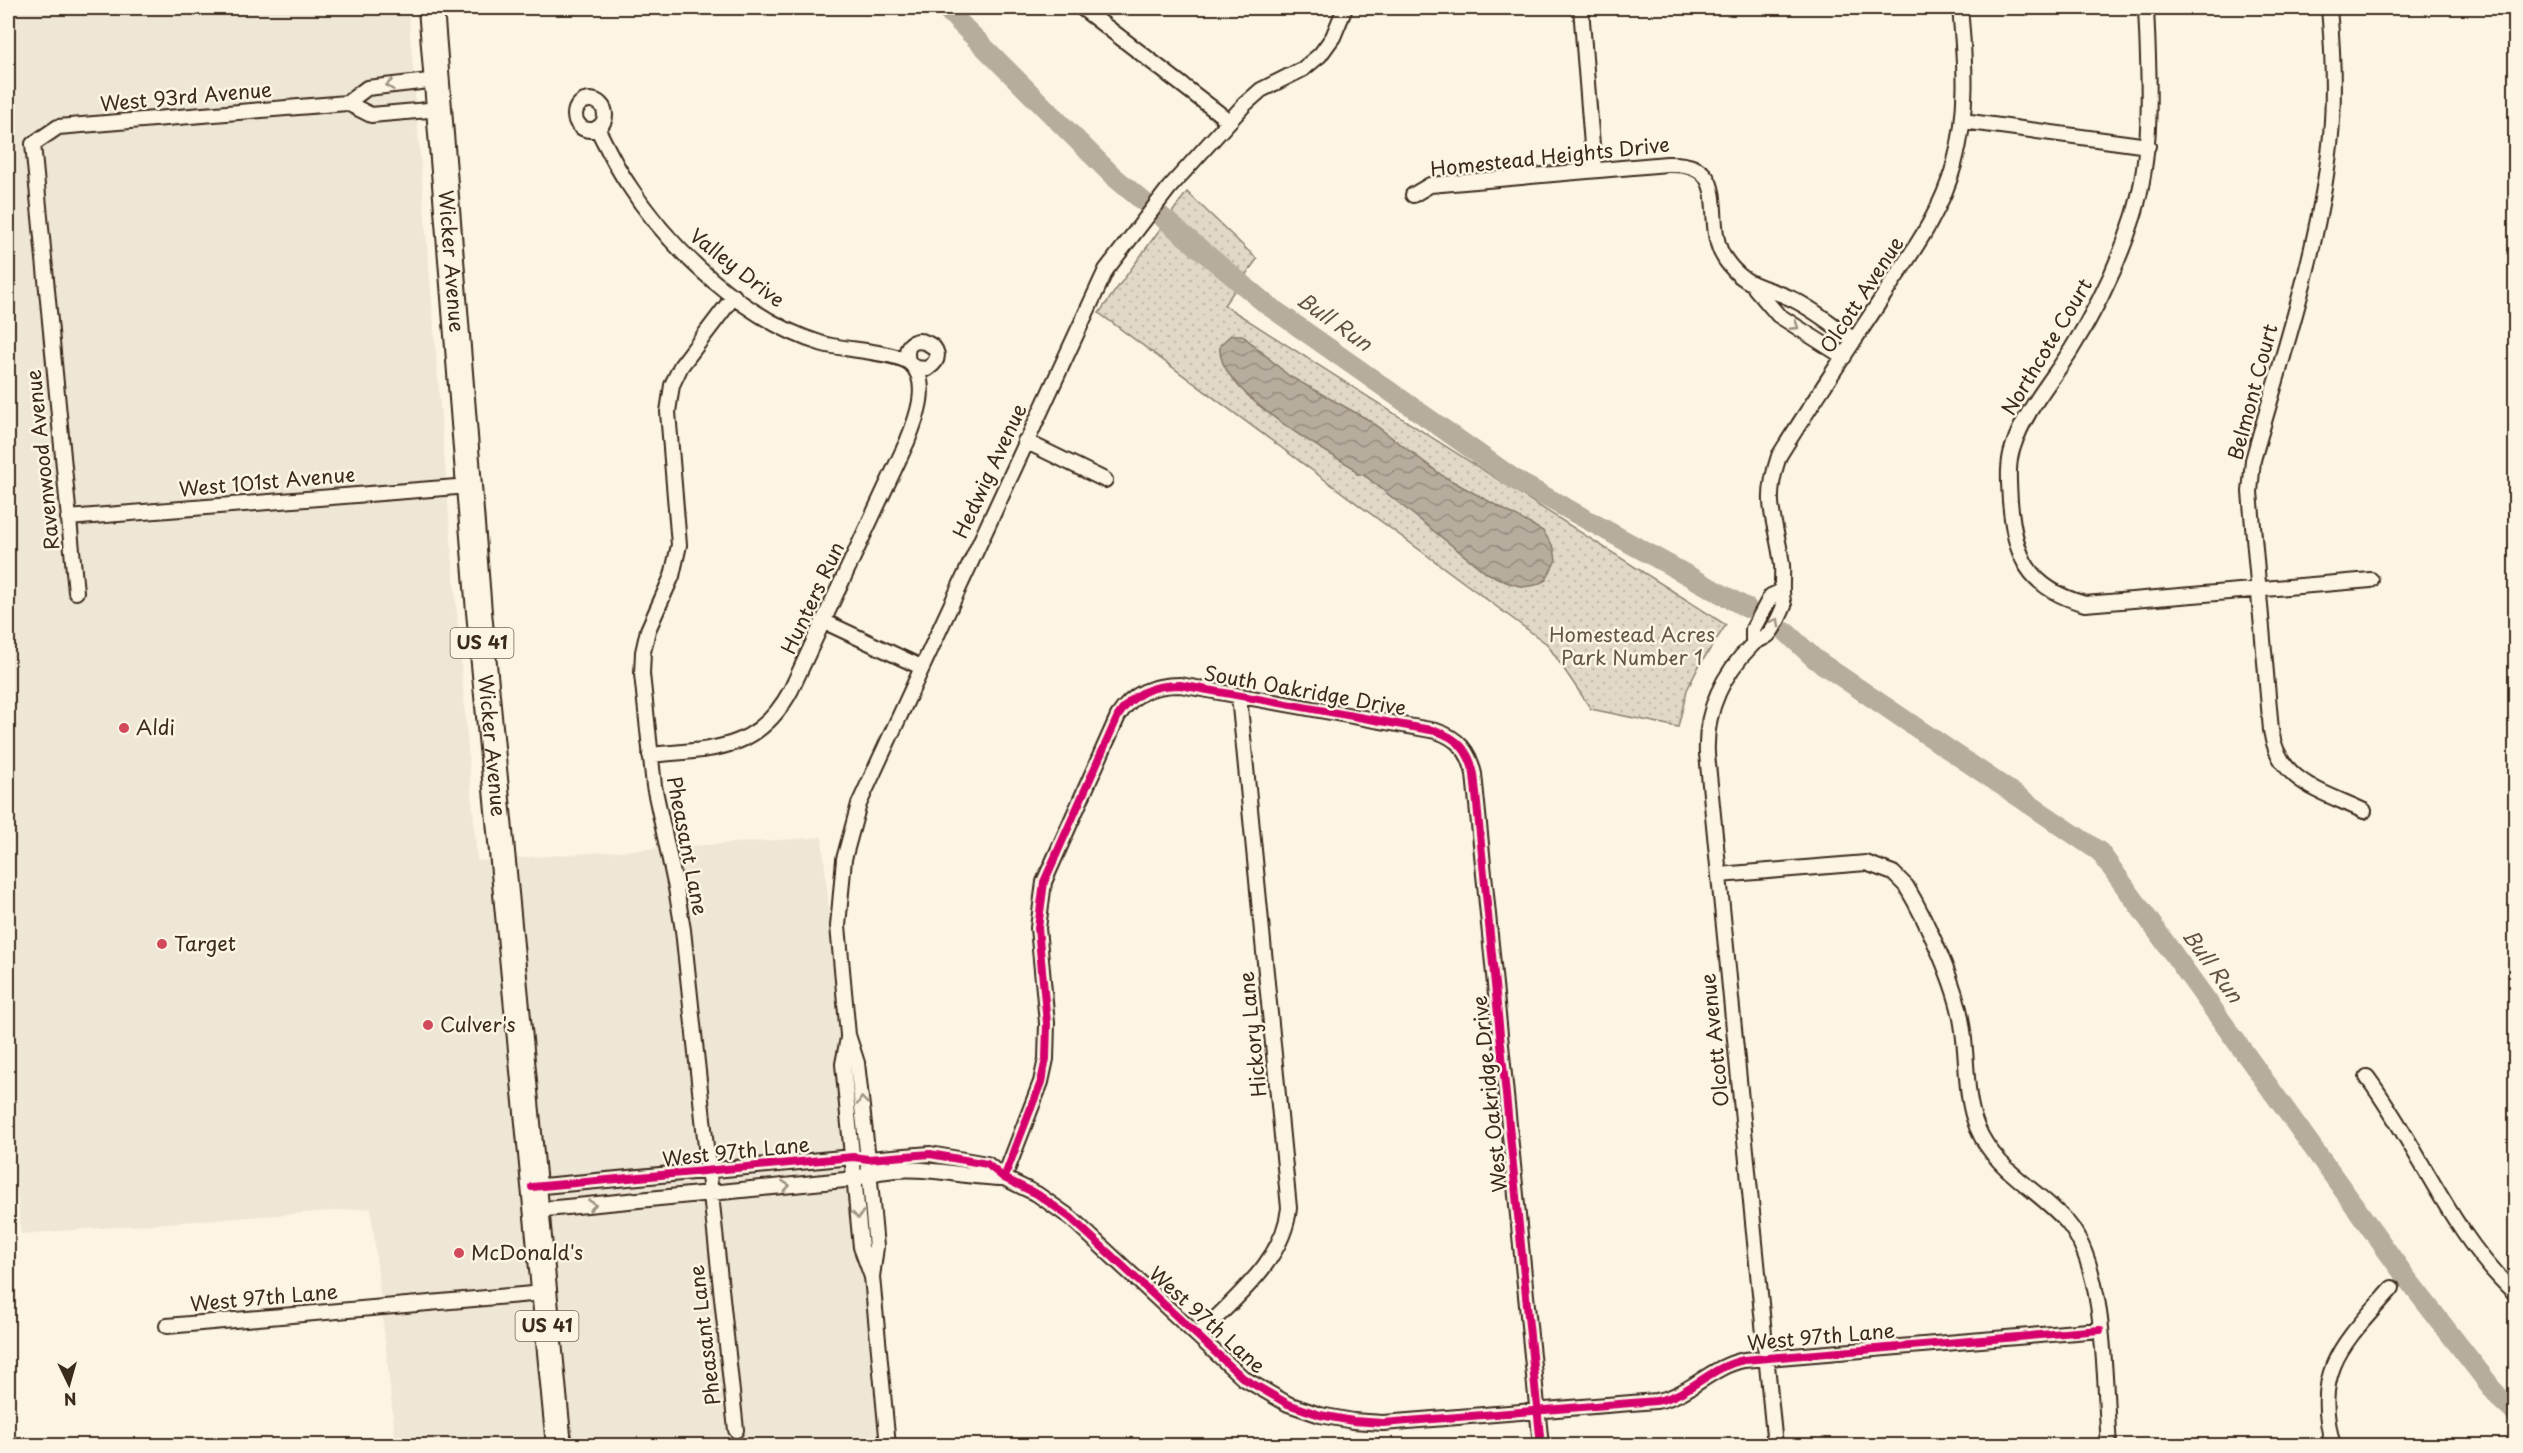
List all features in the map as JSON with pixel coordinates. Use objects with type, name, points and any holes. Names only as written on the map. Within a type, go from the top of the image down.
[{"type":"highway","name":"Wicker Avenue","points":[[431,8],[469,486],[533,1197],[559,1446]]},
{"type":"street","points":[[1082,8],[1229,121]]},
{"type":"street","name":"Hedwig Avenue","points":[[872,1277],[877,1258],[868,1159],[857,1063],[848,1035],[838,926],[847,844],[864,790],[1100,280],[1144,219],[1229,121],[1261,90],[1294,75],[1320,55],[1333,36],[1345,8]]},
{"type":"street","points":[[1581,8],[1594,170]]},
{"type":"street","name":"Olcott Avenue","points":[[1775,1446],[1707,754],[1707,727],[1719,689],[1753,643],[1768,635],[1784,606],[1780,592],[1780,556],[1769,506],[1775,468],[1785,445],[1918,243],[1941,201],[1954,165],[1963,121],[1966,78],[1960,8]]},
{"type":"street","name":"Northcote Court","points":[[2146,8],[2148,146],[2135,212],[2109,281],[2070,352],[2037,398],[2012,449],[2009,486],[2015,541],[2024,564],[2040,582],[2054,593],[2085,604],[2371,580]]},
{"type":"street","name":"Belmont Court","points":[[2329,8],[2332,43],[2330,144],[2309,256],[2253,460],[2250,492],[2271,730],[2277,756],[2285,768],[2300,781],[2364,811]]},
{"type":"street","name":"West 93rd Avenue","points":[[347,103],[367,88],[438,80]]},
{"type":"street","name":"West 93rd Avenue","points":[[33,144],[58,127],[347,103],[371,114],[440,109]]},
{"type":"street","points":[[1963,121],[2148,146]]},
{"type":"street","name":"Valley Drive","points":[[597,128],[628,185],[663,232],[734,296],[766,318],[808,339],[848,350],[899,356],[911,365]]},
{"type":"street","name":"Ravenwood Avenue","points":[[33,144],[76,592]]},
{"type":"street","name":"Homestead Heights Drive","points":[[1413,195],[1430,184],[1675,164],[1699,170],[1710,183],[1713,191],[1717,239],[1722,256],[1736,273],[1754,286],[1778,315],[1844,357]]},
{"type":"street","name":"Homestead Heights Drive","points":[[1754,286],[1791,298],[1855,340]]},
{"type":"street","name":"Pheasant Lane","points":[[734,296],[681,366],[670,394],[668,412],[679,545],[672,576],[648,630],[643,651],[650,755],[657,810],[682,920],[709,1194],[736,1430]]},
{"type":"street","name":"Hunters Run","points":[[650,755],[724,747],[744,740],[763,728],[785,701],[911,430],[921,386],[911,365]]},
{"type":"street","points":[[1025,441],[1105,480]]},
{"type":"street","name":"West 101st Avenue","points":[[68,518],[469,486]]},
{"type":"street","points":[[823,621],[921,667]]},
{"type":"street","name":"South Oakridge Drive","points":[[1004,1178],[1041,1082],[1047,1059],[1047,1023],[1038,928],[1044,882],[1118,716],[1143,691],[1180,685],[1436,731],[1459,742]]},
{"type":"street","name":"Hickory Lane","points":[[1198,1336],[1272,1257],[1285,1233],[1289,1208],[1239,696]]},
{"type":"street","name":"West Oakridge Drive","points":[[1459,742],[1470,758],[1474,774],[1541,1446]]},
{"type":"street","points":[[1719,875],[1866,863],[1893,873],[1906,886],[1958,1001],[1970,1103],[1976,1126],[1987,1146],[2001,1164],[2062,1217],[2080,1240],[2092,1270],[2100,1330],[2109,1446]]},
{"type":"street","name":"Hedwig Avenue","points":[[848,1035],[843,1064],[861,1246],[872,1277]]},
{"type":"street","points":[[2367,1077],[2396,1117],[2430,1181],[2476,1251],[2516,1294]]},
{"type":"street","name":"West 97th Lane","points":[[533,1197],[707,1171],[853,1156],[868,1159],[918,1154],[951,1156],[987,1164],[1004,1178],[1037,1194],[1060,1209],[1231,1368],[1256,1387],[1288,1404],[1328,1417],[1383,1423],[1538,1412],[1675,1397],[1724,1365],[1766,1358],[2100,1330]]},
{"type":"street","name":"West 97th Lane","points":[[533,1197],[546,1209],[855,1179],[869,1174],[924,1169],[1004,1178]]},
{"type":"street","points":[[872,1277],[888,1446]]},
{"type":"street","points":[[2333,1446],[2325,1405],[2332,1367],[2351,1336],[2392,1288]]},
{"type":"street","name":"West 97th Lane","points":[[167,1326],[543,1293]]},
{"type":"shaded area","points":[[8,8],[408,8],[477,861],[822,837],[880,1445],[396,1445],[371,1208],[21,1234],[8,1096]]},
{"type":"green space","name":"Homestead Acres Park Number 1","points":[[1187,192],[1257,259],[1224,305],[1726,625],[1699,666],[1687,690],[1678,727],[1591,709],[1547,644],[1099,313]]},
{"type":"water","points":[[1231,335],[1242,335],[1289,376],[1367,419],[1443,476],[1543,531],[1554,548],[1556,560],[1546,580],[1536,585],[1523,587],[1485,572],[1364,475],[1357,474],[1352,467],[1271,415],[1233,380],[1223,362],[1220,345]]},
{"type":"waterway","name":"Bull Run","points":[[945,8],[1113,176],[1266,304],[1517,481],[1747,608]]},
{"type":"waterway","name":"Bull Run","points":[[1786,632],[1815,659],[2100,852],[2408,1280],[2502,1401],[2516,1414]]},
{"type":"cycle path","points":[[1004,1178],[1041,1082],[1046,1059],[1047,1023],[1038,928],[1044,882],[1118,716],[1130,701],[1152,689],[1180,685],[1436,731],[1451,737],[1466,752],[1474,774],[1541,1446]]},
{"type":"cycle path","points":[[532,1187],[853,1157],[868,1159],[930,1154],[987,1164],[1004,1178],[1037,1194],[1071,1218],[1243,1378],[1288,1404],[1320,1415],[1353,1421],[1383,1423],[1656,1401],[1679,1393],[1720,1369],[1744,1360],[2100,1330]]},
{"type":"place","name":"Aldi","points":[[124,728]]},
{"type":"place","name":"Target","points":[[162,944]]},
{"type":"place","name":"Culver's","points":[[428,1025]]},
{"type":"place","name":"McDonald's","points":[[459,1253]]}]
